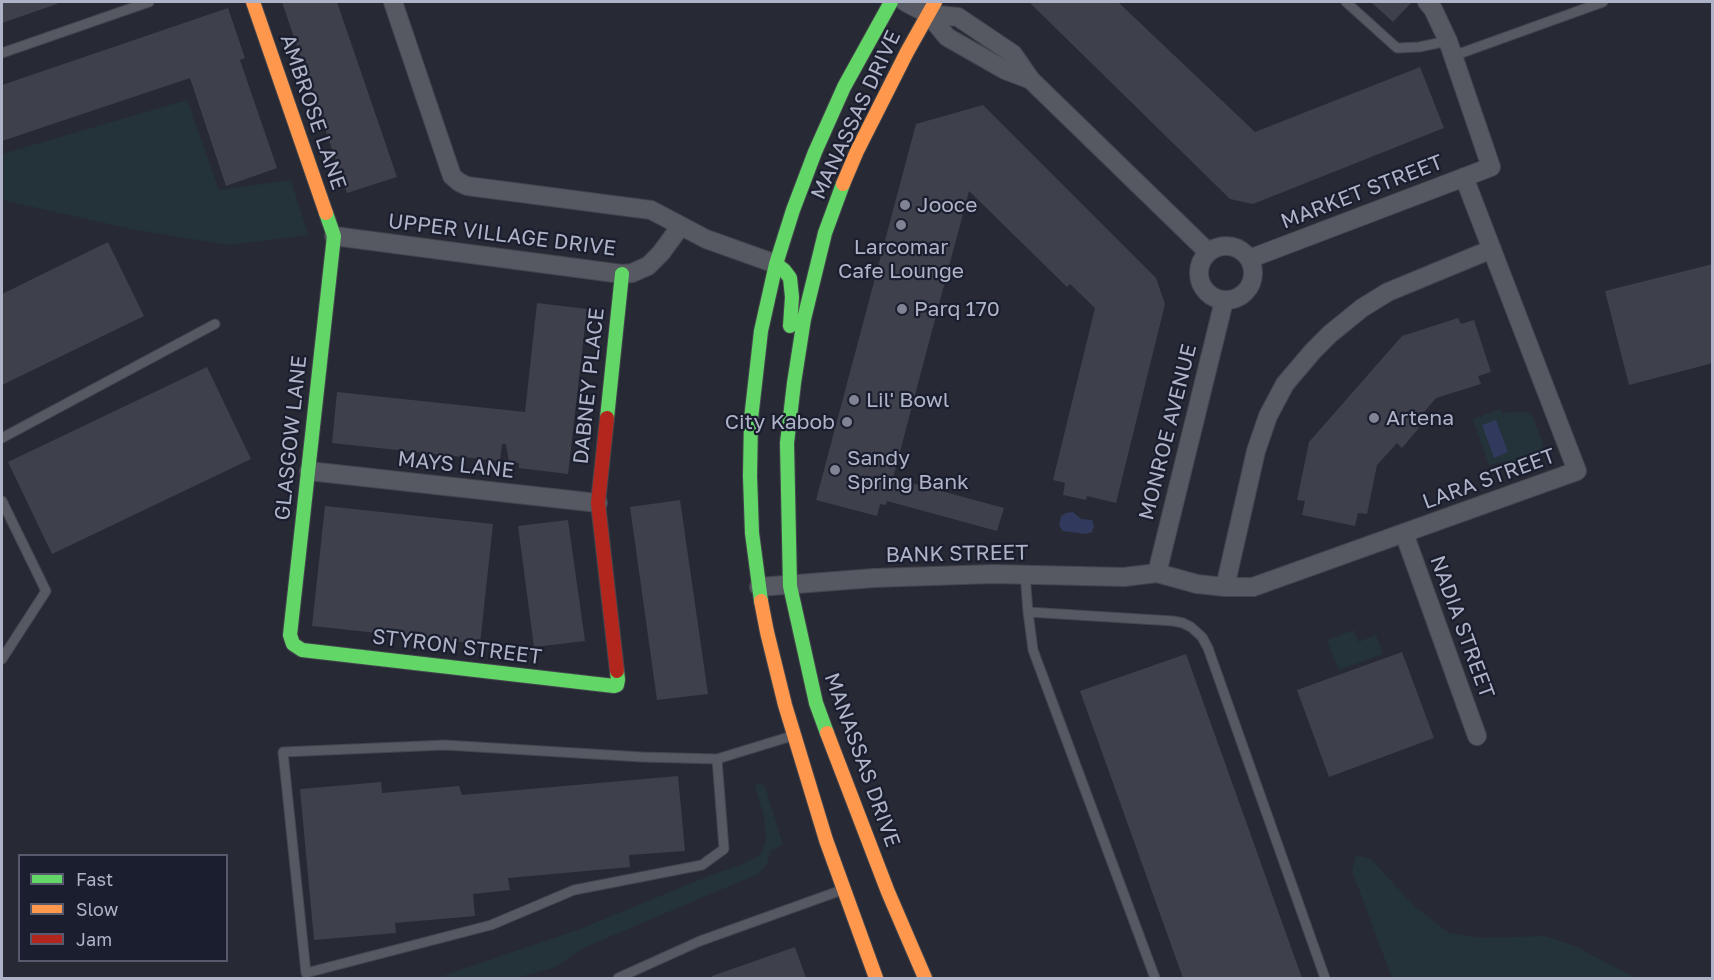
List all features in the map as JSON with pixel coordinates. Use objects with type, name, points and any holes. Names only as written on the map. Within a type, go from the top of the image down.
[{"type":"main road","name":"AMBROSE LANE","points":[[253,2],[334,236]]},
{"type":"main road","name":"MANASSAS DRIVE","points":[[876,978],[826,840],[784,705],[759,587],[752,533],[750,476],[751,419],[761,331],[776,264],[815,152],[844,87],[891,2]]},
{"type":"main road","name":"MANASSAS DRIVE","points":[[925,978],[888,892],[816,703],[790,585],[787,443],[804,320],[825,233],[835,204],[873,118],[932,8]]},
{"type":"main road","name":"GLASGOW LANE","points":[[293,644],[290,635],[334,236]]},
{"type":"main road","points":[[776,264],[790,278],[792,297],[789,351],[794,383]]},
{"type":"main road","name":"DABNEY PLACE","points":[[617,685],[598,502],[622,274]]},
{"type":"main road","name":"STYRON STREET","points":[[293,644],[302,650],[617,685]]},
{"type":"street","points":[[393,2],[452,176],[459,182],[467,186],[651,210],[706,239],[776,264]]},
{"type":"street","points":[[905,2],[958,17],[1013,54],[1031,80],[1208,252]]},
{"type":"street","points":[[1427,2],[1436,15],[1450,49]]},
{"type":"street","name":"MARKET STREET","points":[[1249,259],[1491,167],[1450,49]]},
{"type":"street","name":"LARA STREET","points":[[1157,573],[1197,584],[1241,588],[1260,585],[1577,471],[1464,177]]},
{"type":"street","name":"UPPER VILLAGE DRIVE","points":[[334,236],[622,274],[632,273],[648,266],[669,244],[680,227]]},
{"type":"street","points":[[1225,245],[1235,247],[1243,251],[1249,259],[1253,267],[1251,284],[1240,296],[1224,301],[1207,293],[1201,286],[1198,268],[1208,252],[1216,247],[1225,245]]},
{"type":"street","points":[[1225,587],[1256,451],[1268,416],[1286,384],[1312,351],[1362,308],[1388,292],[1492,249]]},
{"type":"street","name":"MONROE AVENUE","points":[[1157,573],[1224,301]]},
{"type":"street","name":"MAYS LANE","points":[[309,471],[598,502]]},
{"type":"street","name":"NADIA STREET","points":[[1404,533],[1477,736]]},
{"type":"street","name":"BANK STREET","points":[[759,587],[874,578],[1025,574],[1124,577],[1157,573]]},
{"type":"lane","points":[[2,54],[149,2]]},
{"type":"lane","points":[[1346,2],[1397,48],[1450,49],[1603,2]]},
{"type":"lane","points":[[2,438],[215,324]]},
{"type":"lane","points":[[2,501],[46,591],[2,659]]},
{"type":"lane","points":[[1025,574],[1033,650],[1155,978]]},
{"type":"lane","points":[[1028,612],[1173,621],[1191,627],[1202,638],[1208,648],[1325,978]]},
{"type":"lane","points":[[717,759],[724,849],[702,865],[574,890],[491,925],[306,973],[283,752],[445,745],[642,757],[717,759],[794,736]]},
{"type":"lane","points":[[618,978],[700,941],[844,889]]},
{"type":"shaded area","points":[[187,100],[219,190],[291,180],[308,235],[229,245],[131,229],[2,200],[2,154]]},
{"type":"shaded area","points":[[1501,409],[1503,414],[1527,412],[1533,417],[1543,445],[1540,461],[1535,467],[1506,477],[1501,462],[1489,466],[1473,419]]},
{"type":"shaded area","points":[[1354,630],[1358,642],[1376,635],[1383,654],[1339,670],[1327,640]]},
{"type":"shaded area","points":[[758,782],[765,787],[783,845],[770,851],[767,864],[758,874],[583,948],[556,967],[516,978],[437,978],[580,929],[743,864],[760,855],[766,841],[764,817],[755,787]]},
{"type":"shaded area","points":[[1356,855],[1371,859],[1414,906],[1449,933],[1483,938],[1545,936],[1575,946],[1636,978],[1392,978],[1352,871]]},
{"type":"water","points":[[1496,420],[1508,452],[1494,458],[1482,425]]},
{"type":"water","points":[[1073,512],[1081,519],[1092,520],[1094,526],[1092,532],[1086,534],[1063,531],[1059,526],[1061,516]]},
{"type":"building","points":[[2,2],[56,2],[57,4],[2,23]]},
{"type":"building","points":[[282,2],[337,2],[397,177],[347,193]]},
{"type":"building","points":[[1029,2],[1118,2],[1255,132],[1420,67],[1444,128],[1253,204],[1230,199]]},
{"type":"building","points":[[1371,2],[1412,2],[1393,22]]},
{"type":"building","points":[[228,8],[245,58],[240,60],[277,168],[226,186],[190,78],[2,141],[2,85]]},
{"type":"building","name":"Parq 170","points":[[983,105],[1156,278],[1165,304],[1116,503],[1087,496],[1086,500],[1063,495],[1065,483],[1053,480],[1095,308],[1070,284],[1067,287],[969,191],[893,478],[1004,508],[997,531],[887,501],[886,505],[880,504],[877,516],[816,500],[916,124]]},
{"type":"building","points":[[108,242],[144,316],[2,385],[2,294]]},
{"type":"building","points":[[1713,264],[1713,363],[1629,385],[1605,291]]},
{"type":"building","points":[[537,303],[587,309],[568,474],[519,468],[519,463],[509,462],[506,444],[502,444],[500,461],[332,443],[337,392],[525,412]]},
{"type":"building","name":"Artena","points":[[1458,318],[1461,324],[1474,320],[1491,372],[1478,376],[1481,384],[1436,398],[1414,424],[1419,428],[1402,448],[1397,443],[1377,465],[1367,514],[1358,513],[1355,526],[1302,515],[1305,501],[1297,500],[1309,442],[1402,336]]},
{"type":"building","points":[[207,367],[251,459],[52,554],[8,462]]},
{"type":"building","points":[[680,500],[708,694],[657,700],[630,507]]},
{"type":"building","points":[[325,506],[493,524],[480,644],[312,626]]},
{"type":"building","points":[[568,520],[585,641],[534,647],[518,526]]},
{"type":"building","points":[[1402,652],[1434,738],[1329,777],[1297,690]]},
{"type":"building","points":[[1186,654],[1302,978],[1183,978],[1080,691]]},
{"type":"building","points":[[678,776],[685,851],[629,855],[630,867],[508,878],[510,890],[473,894],[475,916],[395,923],[396,933],[314,940],[300,789],[381,782],[382,793],[459,786],[462,795]]},
{"type":"building","points":[[795,947],[806,978],[712,978],[712,976]]},
{"type":"traffic: fast","points":[[761,601],[752,533],[750,476],[751,419],[761,331],[776,264],[815,152],[844,87],[891,2]]},
{"type":"traffic: fast","points":[[827,733],[816,703],[790,586],[787,443],[804,319],[825,233],[843,184]]},
{"type":"traffic: fast","points":[[326,213],[334,236],[290,635],[293,644],[302,650],[614,686],[617,685],[617,671]]},
{"type":"traffic: fast","points":[[776,264],[790,278],[792,297],[790,326]]},
{"type":"traffic: fast","points":[[607,418],[622,274]]},
{"type":"traffic: slow","points":[[253,2],[326,213]]},
{"type":"traffic: slow","points":[[843,184],[907,52],[935,2]]},
{"type":"traffic: slow","points":[[761,601],[785,705],[826,840],[876,978]]},
{"type":"traffic: slow","points":[[827,733],[888,892],[925,978]]},
{"type":"traffic: jam","points":[[607,418],[598,503],[617,671]]},
{"type":"place","name":"Jooce","points":[[905,205]]},
{"type":"place","name":"Larcomar Cafe Lounge","points":[[901,225]]},
{"type":"place","name":"Parq 170","points":[[902,309]]},
{"type":"place","name":"Lil' Bowl","points":[[854,400]]},
{"type":"place","name":"Artena","points":[[1374,418]]},
{"type":"place","name":"City Kabob","points":[[847,422]]},
{"type":"place","name":"Sandy Spring Bank","points":[[835,470]]}]
